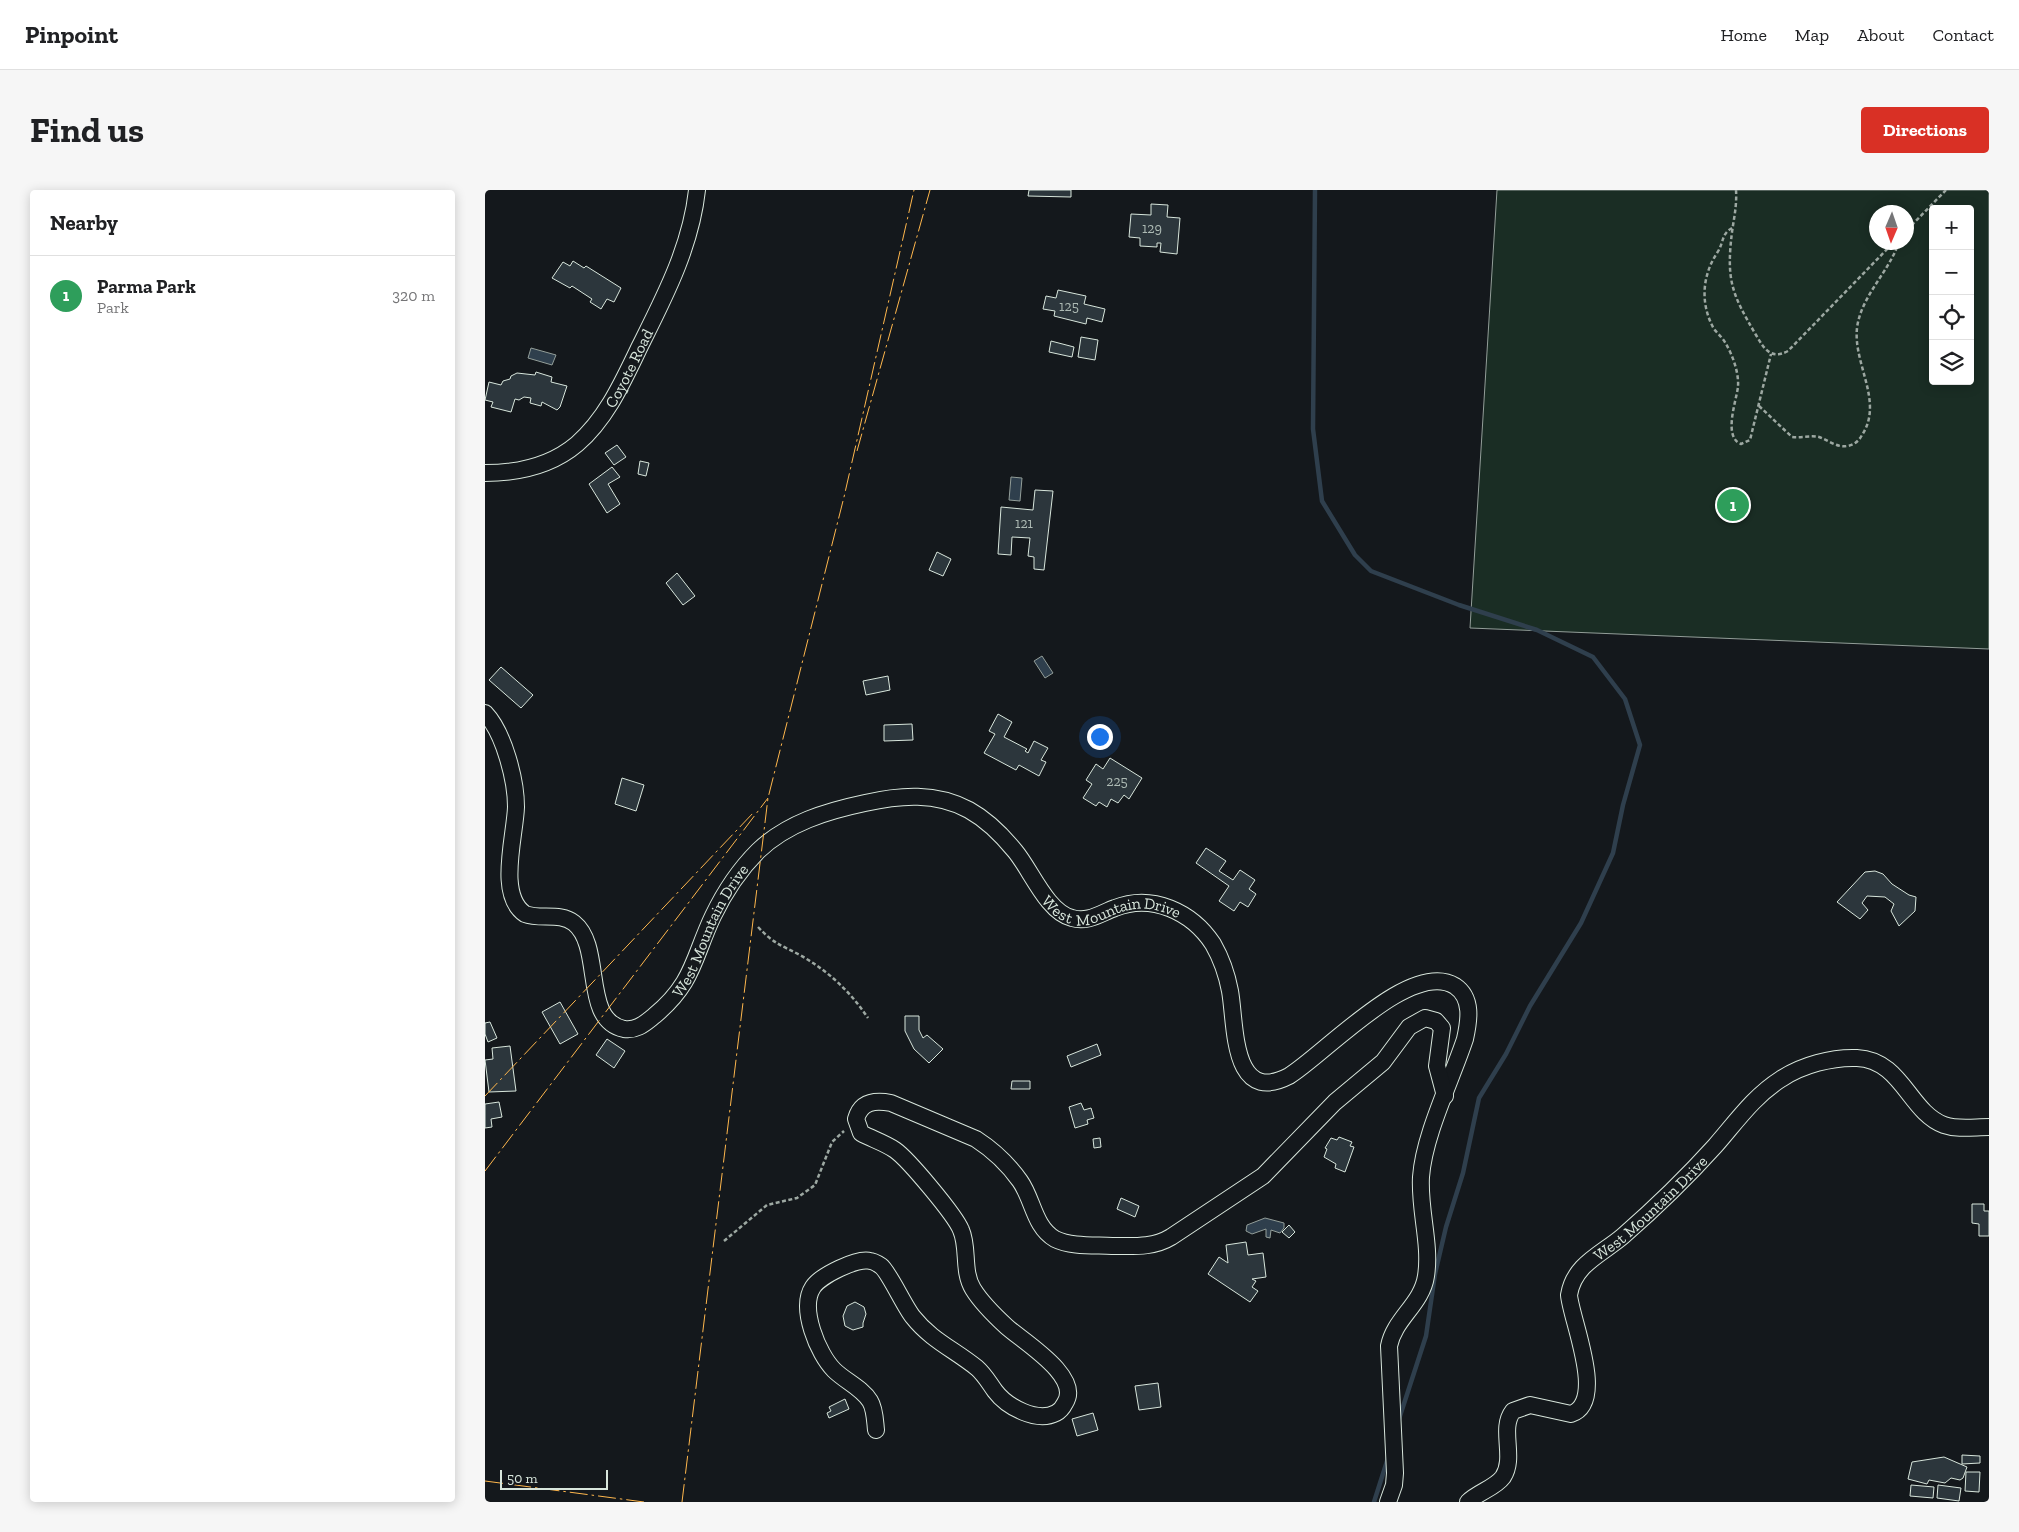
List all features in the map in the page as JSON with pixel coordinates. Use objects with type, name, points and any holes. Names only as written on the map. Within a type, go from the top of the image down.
[{"type":"street","name":"Coyote Road","points":[[485,473],[504,473],[541,465],[576,445],[590,431],[625,380],[678,265],[689,233],[697,190]]},
{"type":"street","name":"West Mountain Drive","points":[[485,713],[500,738],[514,790],[515,818],[509,887],[513,901],[525,914],[535,917],[565,918],[581,930],[588,945],[600,1005],[607,1019],[618,1026],[630,1029],[640,1027],[677,995],[692,971],[713,915],[743,868],[771,840],[802,822],[839,808],[894,798],[930,797],[963,807],[989,823],[1016,852],[1053,906],[1070,918],[1087,919],[1118,906],[1146,903],[1169,908],[1193,921],[1213,944],[1222,964],[1230,988],[1240,1061],[1247,1072],[1255,1078],[1275,1081],[1289,1076],[1377,1008],[1413,986],[1435,982],[1454,986],[1466,998],[1469,1020],[1465,1039],[1427,1145],[1421,1171],[1420,1198],[1427,1258],[1425,1282],[1421,1295],[1395,1329],[1389,1346],[1395,1473],[1394,1485],[1388,1502]]},
{"type":"street","points":[[875,1430],[874,1413],[869,1400],[833,1369],[818,1344],[808,1313],[808,1300],[816,1283],[825,1276],[853,1263],[869,1260],[883,1268],[905,1305],[922,1328],[945,1348],[977,1368],[996,1392],[1013,1406],[1033,1415],[1050,1415],[1062,1408],[1069,1392],[1067,1384],[1058,1371],[1007,1327],[973,1289],[969,1280],[964,1239],[955,1219],[905,1158],[894,1150],[861,1133],[856,1125],[857,1114],[868,1103],[879,1101],[891,1103],[976,1139],[996,1154],[1021,1182],[1041,1226],[1056,1239],[1083,1244],[1143,1246],[1159,1244],[1171,1237],[1263,1176],[1335,1102],[1383,1062],[1409,1028],[1425,1018],[1436,1021],[1442,1028],[1437,1066],[1445,1096]]},
{"type":"street","name":"West Mountain Drive","points":[[1468,1502],[1483,1490],[1497,1483],[1506,1471],[1509,1459],[1509,1421],[1513,1411],[1530,1405],[1571,1414],[1582,1407],[1585,1400],[1586,1366],[1569,1294],[1570,1286],[1578,1270],[1637,1223],[1702,1159],[1766,1089],[1792,1073],[1823,1062],[1848,1058],[1870,1060],[1882,1064],[1936,1121],[1955,1127],[1989,1127]]},
{"type":"path","points":[[1736,190],[1729,270],[1734,295],[1761,345],[1771,354],[1776,355],[1788,351],[1886,250]]},
{"type":"path","points":[[1914,223],[1946,190]]},
{"type":"path","points":[[1732,228],[1725,233],[1713,260],[1704,295],[1713,328],[1726,343],[1737,374],[1737,399],[1731,421],[1733,436],[1741,444],[1750,440],[1771,354]]},
{"type":"path","points":[[1759,406],[1792,436],[1817,436],[1839,446],[1847,446],[1860,439],[1869,423],[1871,409],[1858,345],[1857,328],[1862,308],[1885,273],[1895,250]]},
{"type":"path","points":[[758,927],[774,942],[810,962],[841,985],[868,1018]]},
{"type":"path","points":[[724,1240],[767,1205],[797,1198],[815,1186],[832,1142],[839,1134],[856,1125]]},
{"type":"green space","points":[[1497,190],[1989,190],[1989,649],[1470,628]]},
{"type":"water","points":[[531,348],[556,355],[552,365],[528,358]]},
{"type":"water","points":[[1011,477],[1022,478],[1020,501],[1009,500]]},
{"type":"water","points":[[1042,656],[1053,673],[1045,678],[1034,661]]},
{"type":"water","points":[[1265,1218],[1284,1223],[1284,1228],[1280,1233],[1271,1230],[1270,1238],[1266,1237],[1266,1229],[1252,1234],[1246,1231],[1247,1225]]},
{"type":"building","points":[[1029,190],[1071,190],[1071,197],[1028,196]]},
{"type":"building","points":[[1151,204],[1168,205],[1167,217],[1180,218],[1177,254],[1160,252],[1161,243],[1157,243],[1157,247],[1140,246],[1140,238],[1129,237],[1131,214],[1151,215]]},
{"type":"building","points":[[573,261],[584,268],[586,266],[621,288],[614,302],[607,299],[601,309],[590,302],[592,299],[572,286],[570,288],[552,278],[563,262],[570,266]]},
{"type":"building","points":[[1058,290],[1086,296],[1084,304],[1105,309],[1102,322],[1087,318],[1086,324],[1054,316],[1055,311],[1043,309],[1046,296],[1056,298]]},
{"type":"building","points":[[1081,337],[1098,340],[1095,360],[1078,357]]},
{"type":"building","points":[[1051,341],[1074,347],[1072,357],[1049,352]]},
{"type":"building","points":[[536,372],[552,377],[551,382],[567,386],[560,407],[557,410],[542,402],[541,406],[530,403],[531,398],[524,397],[519,400],[515,399],[511,412],[491,407],[493,402],[485,400],[489,382],[501,385],[503,381],[510,379],[511,376],[517,373],[535,375]]},
{"type":"building","points":[[617,445],[626,457],[614,465],[605,453]]},
{"type":"building","points":[[640,461],[649,463],[646,476],[638,474]]},
{"type":"building","points":[[612,467],[620,477],[608,484],[620,504],[607,513],[589,484]]},
{"type":"building","points":[[1035,490],[1053,491],[1044,570],[1034,569],[1034,557],[1028,556],[1030,538],[1012,537],[1011,555],[998,554],[1001,507],[1033,510]]},
{"type":"building","points":[[937,552],[951,559],[943,576],[929,570]]},
{"type":"building","points":[[677,573],[695,596],[683,605],[666,583]]},
{"type":"building","points":[[501,667],[533,695],[521,708],[489,680]]},
{"type":"building","points":[[888,676],[890,690],[866,695],[863,681]]},
{"type":"building","points":[[998,714],[1012,722],[1004,737],[1027,749],[1025,751],[1028,753],[1034,741],[1048,748],[1041,760],[1046,762],[1039,776],[1019,765],[1016,770],[984,753],[995,734],[989,731]]},
{"type":"building","points":[[912,724],[913,740],[884,741],[884,725]]},
{"type":"building","points":[[1110,758],[1142,778],[1129,799],[1124,795],[1118,803],[1111,799],[1107,807],[1099,802],[1096,806],[1083,798],[1092,784],[1086,780],[1096,764],[1103,769]]},
{"type":"building","points":[[622,778],[644,785],[636,811],[615,804]]},
{"type":"building","points":[[1206,848],[1226,861],[1219,871],[1233,880],[1240,870],[1255,880],[1249,889],[1256,894],[1248,907],[1240,902],[1234,911],[1219,901],[1229,886],[1196,863]]},
{"type":"building","points":[[1875,871],[1883,874],[1892,884],[1909,895],[1916,897],[1915,911],[1899,926],[1891,911],[1894,904],[1885,897],[1867,896],[1862,903],[1868,910],[1860,919],[1837,902],[1865,872]]},
{"type":"building","points":[[560,1002],[578,1034],[560,1044],[542,1012]]},
{"type":"building","points":[[905,1016],[919,1016],[919,1030],[923,1038],[927,1035],[943,1049],[929,1063],[914,1049],[905,1031]]},
{"type":"building","points":[[490,1022],[497,1038],[488,1042],[485,1034],[485,1023]]},
{"type":"building","points":[[607,1039],[625,1051],[614,1068],[596,1055]]},
{"type":"building","points":[[1097,1044],[1101,1055],[1071,1067],[1067,1056]]},
{"type":"building","points":[[510,1046],[516,1091],[489,1092],[485,1060],[493,1059],[492,1048]]},
{"type":"building","points":[[1012,1081],[1030,1081],[1030,1089],[1011,1089]]},
{"type":"building","points":[[499,1102],[502,1117],[491,1119],[492,1127],[485,1128],[485,1104]]},
{"type":"building","points":[[1081,1103],[1084,1110],[1091,1108],[1094,1118],[1087,1120],[1088,1124],[1075,1128],[1069,1107]]},
{"type":"building","points":[[1339,1137],[1352,1142],[1350,1146],[1354,1147],[1345,1172],[1335,1168],[1336,1164],[1324,1157],[1327,1149],[1325,1148],[1331,1138],[1337,1140]]},
{"type":"building","points":[[1100,1138],[1101,1147],[1094,1148],[1093,1139]]},
{"type":"building","points":[[1121,1198],[1139,1206],[1135,1217],[1117,1209]]},
{"type":"building","points":[[1972,1204],[1984,1204],[1984,1211],[1989,1211],[1989,1236],[1979,1236],[1979,1224],[1972,1223]]},
{"type":"building","points":[[1289,1225],[1295,1232],[1289,1238],[1282,1232]]},
{"type":"building","points":[[1246,1242],[1248,1255],[1263,1253],[1266,1277],[1252,1279],[1256,1281],[1252,1287],[1258,1291],[1250,1302],[1208,1274],[1219,1257],[1228,1263],[1226,1245]]},
{"type":"building","points":[[855,1302],[864,1307],[866,1314],[863,1327],[853,1330],[845,1326],[843,1316],[847,1306]]},
{"type":"building","points":[[1158,1383],[1161,1407],[1139,1410],[1135,1386]]},
{"type":"building","points":[[845,1399],[849,1409],[829,1418],[827,1413],[831,1411],[829,1407]]},
{"type":"building","points":[[1093,1413],[1098,1430],[1077,1436],[1072,1419]]},
{"type":"building","points":[[1962,1455],[1980,1456],[1980,1463],[1962,1464]]},
{"type":"building","points":[[1944,1457],[1967,1467],[1963,1478],[1960,1480],[1951,1478],[1945,1483],[1929,1480],[1927,1484],[1908,1479],[1912,1462]]},
{"type":"building","points":[[1966,1472],[1980,1472],[1979,1492],[1965,1491]]},
{"type":"building","points":[[1911,1485],[1934,1487],[1933,1498],[1910,1496]]},
{"type":"building","points":[[1938,1485],[1961,1488],[1959,1501],[1937,1498]]},
{"type":"waterway","points":[[1315,190],[1313,429],[1322,501],[1355,555],[1371,571],[1459,605],[1537,630],[1593,657],[1625,699],[1640,745],[1623,805],[1613,853],[1581,923],[1530,1006],[1506,1054],[1479,1098],[1463,1173],[1446,1227],[1435,1274],[1426,1336],[1399,1419]]},
{"type":"waterway","points":[[1374,1502],[1388,1458]]},
{"type":"power","points":[[682,1502],[768,798],[844,497],[914,190]]},
{"type":"power","points":[[857,451],[930,190]]},
{"type":"power","points":[[485,1171],[768,798]]},
{"type":"power","points":[[485,1096],[754,812]]},
{"type":"power","points":[[485,1481],[644,1502]]},
{"type":"place","name":"Parma Park","points":[[1733,505]]}]
